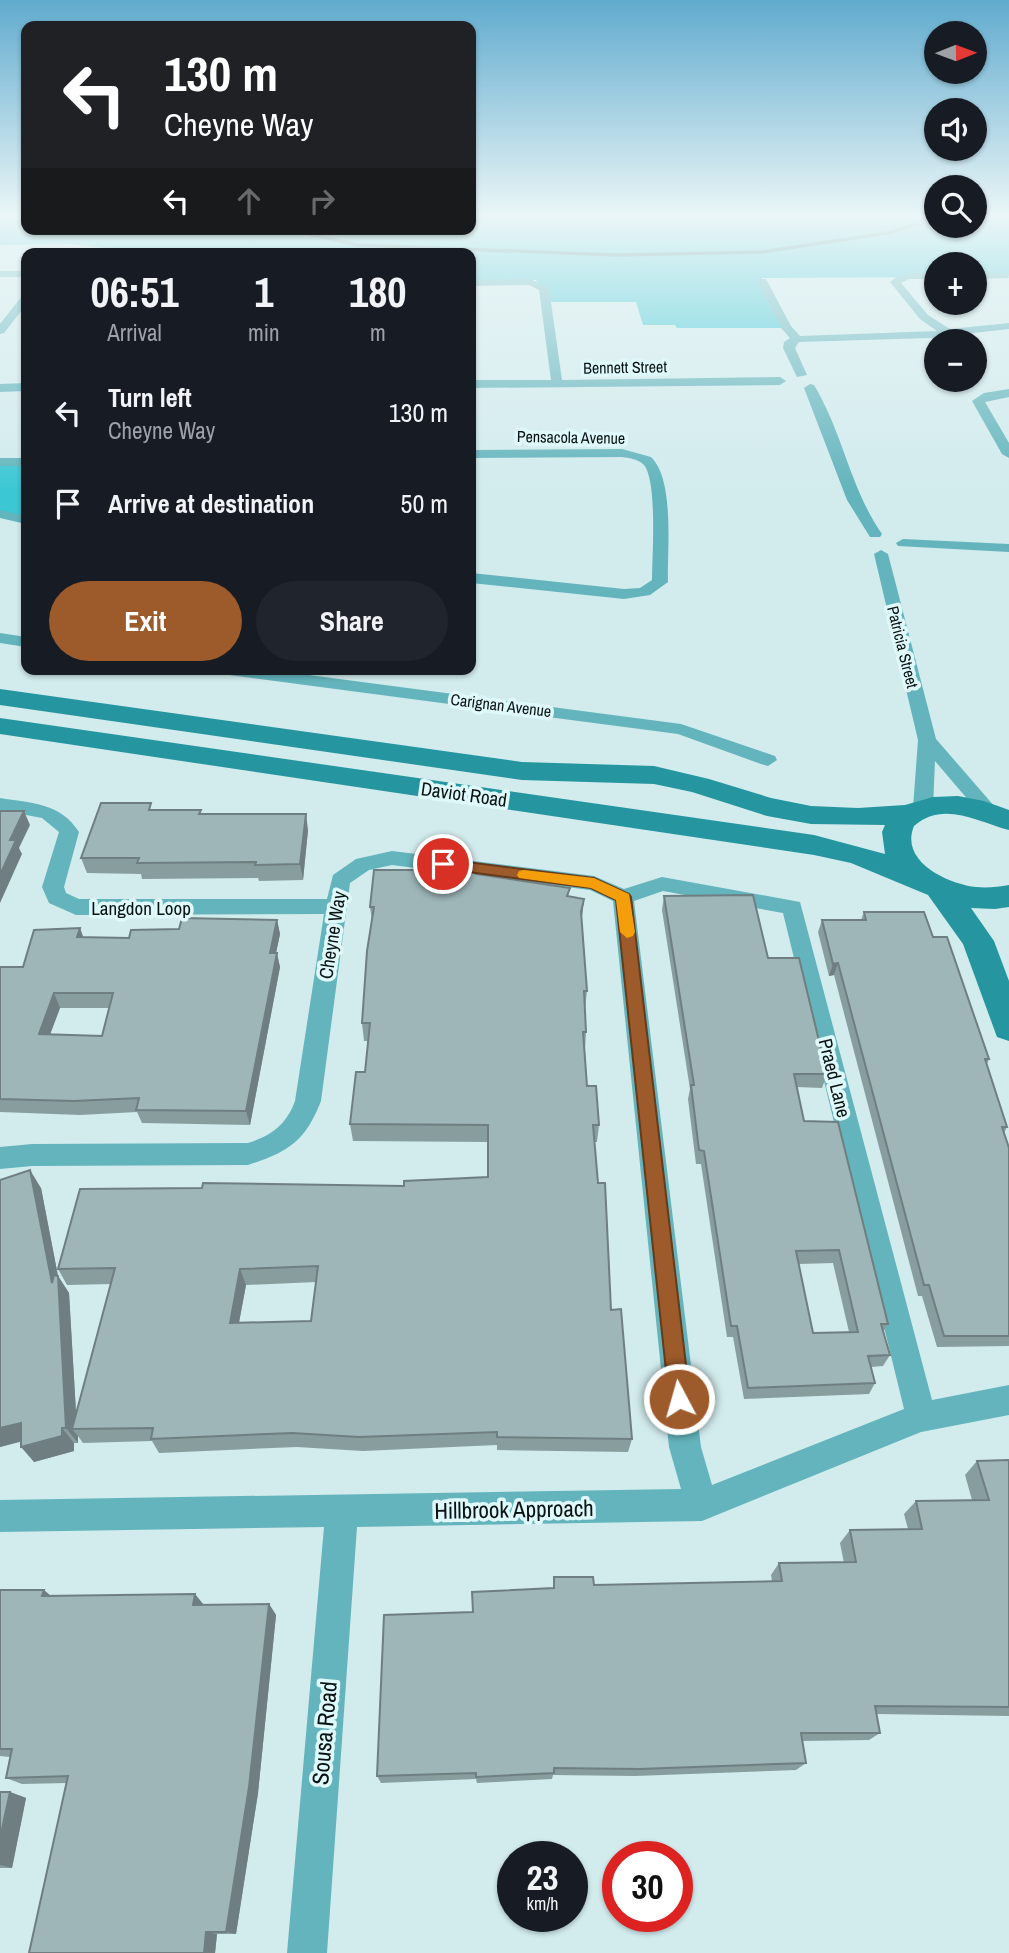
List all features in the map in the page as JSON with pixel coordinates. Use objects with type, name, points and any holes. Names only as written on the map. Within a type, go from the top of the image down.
[{"type":"street","points":[[1,331],[18,308]]},
{"type":"street","points":[[547,308],[557,384]]},
{"type":"street","points":[[776,308],[786,328],[797,339]]},
{"type":"street","points":[[917,308],[924,317],[942,329]]},
{"type":"street","points":[[983,329],[1009,326]]},
{"type":"street","points":[[801,375],[789,348],[790,342],[797,339],[924,334]]},
{"type":"street","name":"Bennett Street","points":[[795,386],[784,376],[801,375]]},
{"type":"street","name":"Patricia Street","points":[[795,386],[817,382],[801,375]]},
{"type":"street","name":"Bennett Street","points":[[476,384],[795,386]]},
{"type":"street","name":"Patricia Street","points":[[795,386],[821,408],[871,544],[927,740],[917,811]]},
{"type":"street","points":[[0,387],[21,387]]},
{"type":"street","points":[[1009,393],[988,396],[978,401],[1009,454]]},
{"type":"street","name":"Pensacola Avenue","points":[[476,454],[622,453],[642,457],[651,465],[659,497],[660,582],[643,592],[624,594],[476,579]]},
{"type":"street","points":[[0,462],[21,461]]},
{"type":"street","points":[[0,514],[21,519]]},
{"type":"street","points":[[871,544],[892,536],[904,543],[1009,548]]},
{"type":"street","points":[[0,638],[21,641]]},
{"type":"street","name":"Carignan Avenue","points":[[267,675],[681,729],[768,760]]},
{"type":"street","name":"Daviot Road","points":[[0,697],[522,771],[654,775],[699,785],[767,807],[811,815],[858,817],[954,805],[998,816]]},
{"type":"street","name":"Daviot Road","points":[[0,726],[814,845],[858,855],[931,884],[978,898],[1009,896]]},
{"type":"street","name":"Patricia Street","points":[[927,740],[998,816]]},
{"type":"street","name":"Langdon Loop","points":[[0,804],[55,815],[65,821],[69,832],[53,887],[57,898],[76,907],[335,906]]},
{"type":"street","points":[[917,811],[898,828],[897,847],[902,859],[931,884],[978,941],[1009,1028]]},
{"type":"street","name":"Cheyne Way","points":[[0,1158],[32,1155],[248,1154],[274,1146],[292,1132],[303,1117],[308,1101],[340,880],[363,864],[392,858],[594,883],[624,897]]},
{"type":"street","name":"Praed Lane","points":[[624,897],[662,884],[792,907],[921,1417]]},
{"type":"street","points":[[624,897],[685,1447],[702,1505]]},
{"type":"street","name":"Hillbrook Approach","points":[[0,1516],[702,1505],[921,1417],[1009,1400]]},
{"type":"street","name":"Sousa Road","points":[[307,1953],[342,1512]]},
{"type":"shaded area","points":[[638,308],[776,308],[786,328],[677,328],[675,325],[643,325]]},
{"type":"shaded area","points":[[0,462],[21,462],[21,519],[0,514]]},
{"type":"building","points":[[101,803],[151,803],[149,810],[201,810],[199,814],[306,814],[300,864],[137,863],[139,858],[81,858]]},
{"type":"building","points":[[0,811],[24,811],[10,840],[16,840],[0,875]]},
{"type":"building","points":[[374,870],[476,870],[476,874],[570,888],[567,896],[584,899],[581,912],[587,991],[584,991],[586,1032],[583,1032],[587,1086],[596,1086],[599,1125],[593,1125],[598,1183],[605,1183],[611,1310],[621,1309],[632,1439],[497,1437],[497,1432],[359,1437],[292,1433],[151,1439],[153,1428],[72,1429],[115,1268],[58,1269],[80,1189],[202,1188],[203,1183],[404,1186],[404,1181],[488,1177],[488,1125],[350,1124],[356,1072],[365,1072],[370,1023],[362,1023],[367,951],[374,907],[370,907]],"holes":[[[318,1266],[311,1321],[230,1323],[240,1269]]]},
{"type":"building","points":[[753,895],[768,958],[799,958],[827,1074],[794,1074],[804,1121],[838,1122],[888,1324],[881,1324],[890,1355],[868,1356],[875,1383],[748,1388],[737,1326],[731,1326],[704,1151],[699,1150],[691,1085],[694,1085],[664,896]],"holes":[[[839,1250],[858,1332],[813,1333],[796,1251]]]},
{"type":"building","points":[[864,912],[924,912],[933,937],[947,937],[989,1059],[985,1059],[1007,1127],[1002,1127],[1009,1148],[1009,1336],[944,1336],[929,1285],[924,1285],[838,963],[833,964],[822,920],[866,920]]},
{"type":"building","points":[[182,918],[277,920],[270,953],[277,953],[246,1111],[136,1110],[139,1098],[74,1101],[0,1099],[0,967],[23,967],[34,930],[80,928],[77,937],[129,938],[131,930],[179,929]],"holes":[[[54,993],[113,993],[102,1036],[39,1034]]]},
{"type":"building","points":[[30,1170],[52,1283],[54,1275],[58,1276],[66,1428],[62,1428],[62,1436],[21,1447],[21,1423],[0,1428],[0,1180]]},
{"type":"building","points":[[1009,1460],[1009,1707],[875,1706],[880,1733],[801,1733],[806,1763],[639,1769],[554,1768],[554,1773],[476,1777],[476,1773],[377,1776],[384,1615],[473,1612],[472,1592],[554,1588],[554,1577],[593,1577],[594,1585],[782,1581],[779,1563],[856,1562],[850,1530],[922,1529],[916,1501],[989,1500],[977,1461]]},
{"type":"building","points":[[0,1590],[44,1590],[42,1596],[195,1594],[193,1605],[269,1604],[249,1787],[226,1932],[206,1932],[204,1953],[29,1953],[68,1776],[6,1778],[12,1749],[0,1749]]},
{"type":"building","points":[[0,1792],[10,1792],[0,1838]]},
{"type":"slow traffic","points":[[524,875],[594,883],[624,897],[627,932]]},
{"type":"route","points":[[443,864],[594,883],[624,897],[679,1399]]}]
